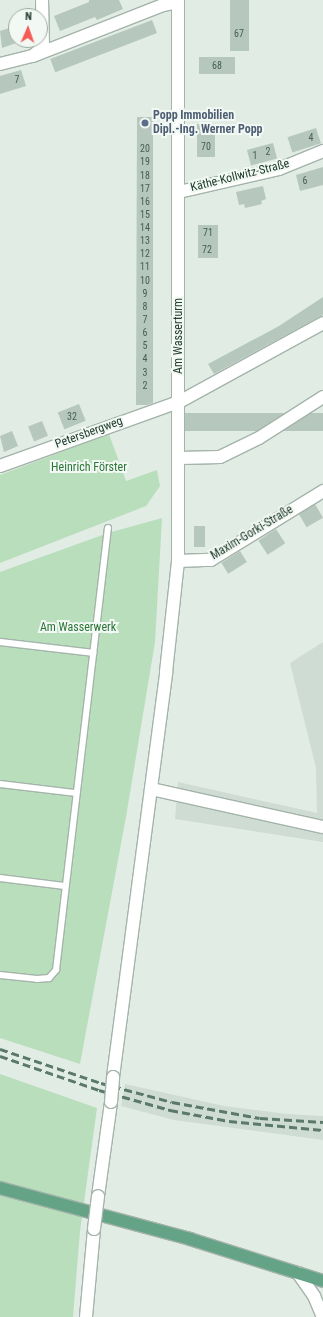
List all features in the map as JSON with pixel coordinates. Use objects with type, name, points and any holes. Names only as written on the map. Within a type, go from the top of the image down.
[{"type":"main road","points":[[0,1188],[190,1238],[323,1281]]},
{"type":"street","points":[[33,56],[42,47],[42,0]]},
{"type":"street","points":[[0,64],[33,56],[163,5],[178,1]]},
{"type":"street","name":"Am Wasserturm","points":[[86,1317],[98,1196],[166,672],[178,561],[178,1]]},
{"type":"street","name":"Käthe-Kollwitz-Straße","points":[[179,192],[279,169],[323,151]]},
{"type":"street","points":[[179,402],[323,323]]},
{"type":"street","points":[[179,458],[220,457],[260,438],[323,397]]},
{"type":"street","name":"Petersbergweg","points":[[0,466],[179,402]]},
{"type":"street","name":"Maxim-Gorki-Straße","points":[[178,561],[211,560],[323,491]]},
{"type":"street","points":[[151,790],[323,827]]},
{"type":"street","points":[[298,1273],[314,1296],[323,1317]]},
{"type":"lane","points":[[0,975],[37,979],[49,978],[56,970],[108,528]]},
{"type":"lane","points":[[0,642],[93,654]]},
{"type":"lane","points":[[0,784],[76,793]]},
{"type":"lane","points":[[0,878],[65,886]]},
{"type":"shaded area","points":[[323,642],[323,842],[175,819],[178,782],[317,813],[316,768],[290,663]]},
{"type":"shaded area","points":[[125,1084],[224,1106],[287,1114],[323,1116],[323,1140],[174,1120],[121,1106]]},
{"type":"green space","name":"Heinrich Förster","points":[[109,434],[126,481],[157,470],[160,486],[146,506],[0,563],[0,475]]},
{"type":"green space","name":"Am Wasserwerk","points":[[162,518],[155,642],[126,817],[80,1064],[0,1038],[0,572],[108,533]]},
{"type":"green space","points":[[0,1074],[97,1108],[80,1231],[73,1317],[0,1317]]},
{"type":"building","points":[[89,0],[119,0],[123,9],[97,20],[95,17],[60,31],[54,16],[89,2]]},
{"type":"building","points":[[230,0],[249,0],[249,51],[230,51]]},
{"type":"building","points":[[152,20],[157,33],[55,72],[50,59]]},
{"type":"building","points":[[8,28],[8,46],[2,48],[0,31]]},
{"type":"building","points":[[199,57],[235,57],[235,74],[199,74]]},
{"type":"building","points":[[21,70],[26,86],[0,94],[0,76]]},
{"type":"building","points":[[137,117],[153,117],[153,403],[147,405],[136,405]]},
{"type":"building","points":[[197,124],[215,124],[215,157],[197,157]]},
{"type":"building","points":[[316,128],[321,143],[292,152],[287,137]]},
{"type":"building","points":[[273,143],[277,158],[251,165],[247,150]]},
{"type":"building","points":[[323,167],[323,185],[300,191],[296,175]]},
{"type":"building","points":[[263,186],[266,199],[261,201],[262,204],[245,208],[244,204],[239,205],[236,192]]},
{"type":"building","points":[[198,225],[218,225],[218,258],[198,258]]},
{"type":"building","points":[[323,297],[323,315],[214,374],[208,364],[279,326]]},
{"type":"building","points":[[79,404],[86,421],[64,429],[58,413]]},
{"type":"building","points":[[184,413],[323,413],[323,431],[184,431]]},
{"type":"building","points":[[42,421],[48,436],[34,441],[28,427]]},
{"type":"building","points":[[12,431],[18,446],[4,452],[0,436]]},
{"type":"building","points":[[315,504],[323,518],[307,527],[299,514]]},
{"type":"building","points":[[194,526],[205,526],[205,547],[194,547]]},
{"type":"building","points":[[276,529],[285,543],[268,555],[258,540]]},
{"type":"building","points":[[240,551],[247,562],[228,574],[221,563]]},
{"type":"railway","points":[[0,1049],[101,1083],[172,1102],[260,1118],[323,1122]]},
{"type":"railway","points":[[0,1056],[99,1090],[170,1110],[229,1121],[323,1130]]},
{"type":"place","name":"Popp Immobilien Dipl.-Ing. Werner Popp","points":[[145,123]]}]
